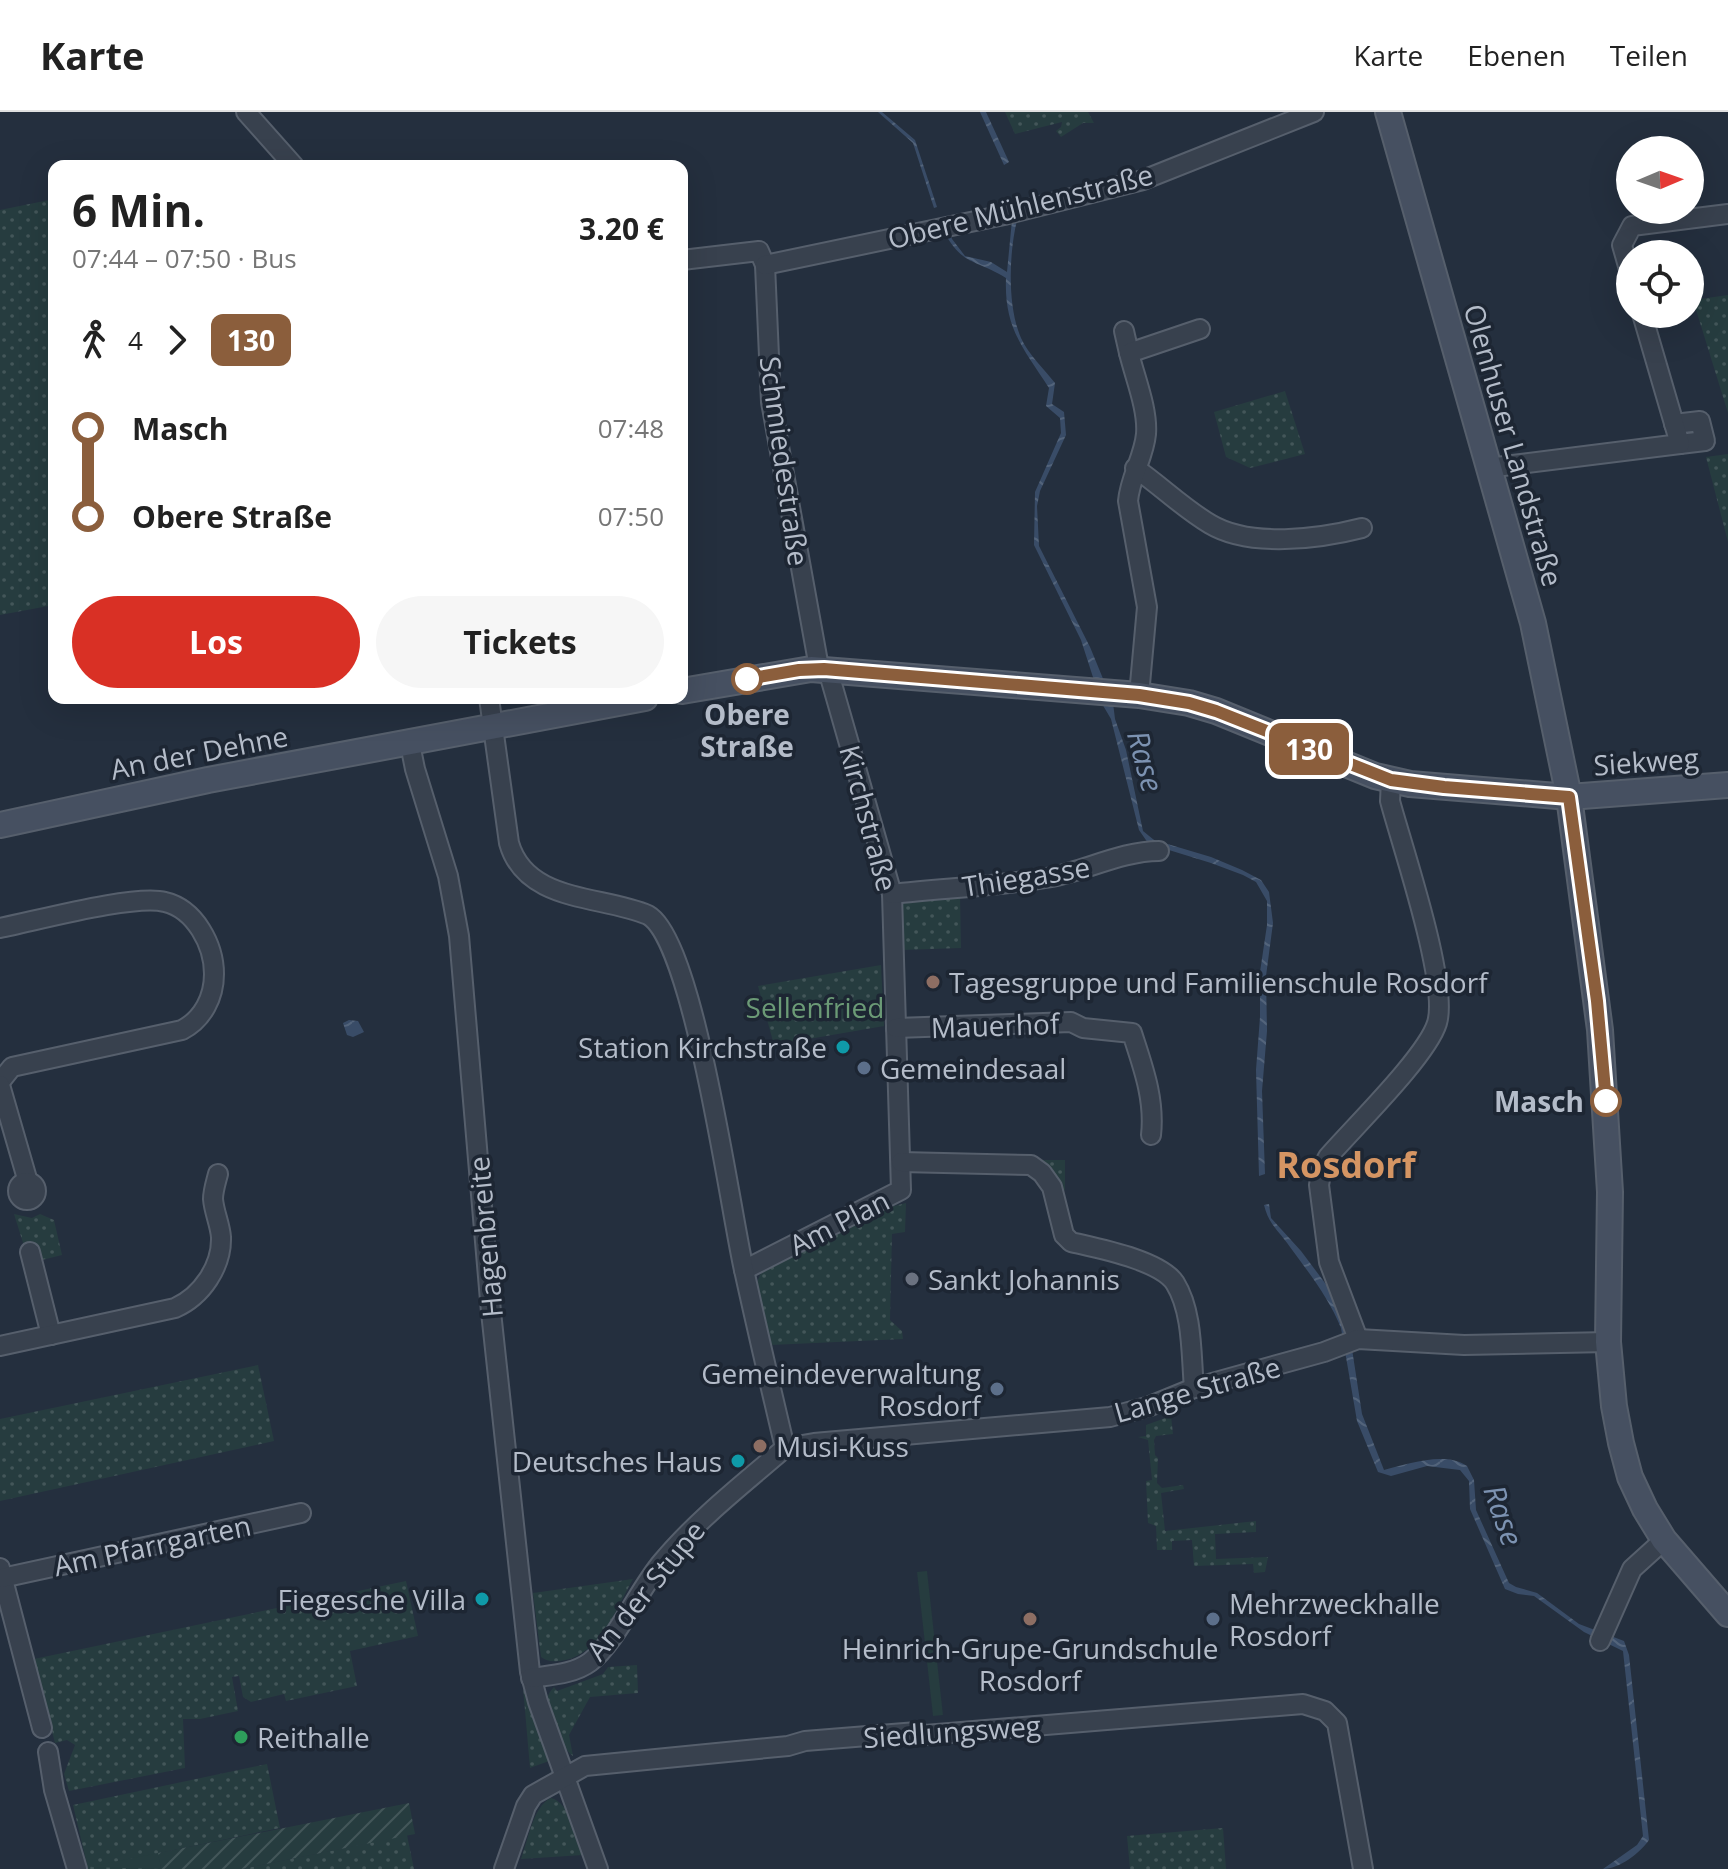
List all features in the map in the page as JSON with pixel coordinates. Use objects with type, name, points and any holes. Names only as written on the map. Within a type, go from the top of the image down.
[{"type":"street","points":[[246,112],[289,160]]},
{"type":"street","name":"Obere Mühlenstraße","points":[[688,260],[762,258],[1004,215],[1143,180],[1314,112]]},
{"type":"street","name":"Olenhuser Landstraße","points":[[1388,112],[1533,623],[1569,797]]},
{"type":"street","points":[[1625,240],[1632,226],[1728,214]]},
{"type":"street","name":"Schmiedestraße","points":[[762,258],[771,402],[818,662],[824,669]]},
{"type":"street","points":[[1646,328],[1680,444]]},
{"type":"street","points":[[1129,353],[1200,329]]},
{"type":"street","points":[[1124,331],[1146,423],[1145,442],[1135,468],[1128,501],[1147,607],[1139,695]]},
{"type":"street","points":[[1488,468],[1705,441],[1700,421],[1674,424]]},
{"type":"street","points":[[1135,468],[1196,515],[1227,532],[1268,538],[1296,538],[1332,536],[1362,528]]},
{"type":"street","points":[[688,690],[799,670],[824,669],[1139,695],[1216,711],[1391,780],[1569,797],[1595,986],[1606,1098],[1610,1208],[1609,1355],[1614,1406],[1630,1477],[1645,1509],[1664,1540],[1728,1614]]},
{"type":"street","name":"Kirchstraße","points":[[824,669],[830,677],[892,894],[901,1162]]},
{"type":"street","points":[[490,704],[509,843],[522,870],[555,890],[648,915],[665,933],[692,1009],[706,1069],[744,1270],[785,1448]]},
{"type":"street","points":[[410,744],[612,704]]},
{"type":"street","name":"An der Dehne","points":[[0,825],[208,780],[410,744]]},
{"type":"street","name":"Hagenbreite","points":[[410,744],[448,876],[459,936],[491,1312],[531,1678],[598,1869]]},
{"type":"street","points":[[1351,1342],[1329,1262],[1320,1175],[1328,1157],[1417,1057],[1434,1030],[1438,1015],[1437,978],[1390,801],[1391,780]]},
{"type":"street","name":"Siekweg","points":[[1569,797],[1728,785]]},
{"type":"street","name":"Thiegasse","points":[[892,894],[1048,878],[1082,871],[1143,851],[1159,851]]},
{"type":"street","points":[[0,928],[126,903],[163,901],[181,909],[199,928],[210,951],[214,977],[204,1011],[182,1030],[12,1067],[0,1084],[28,1182]]},
{"type":"street","name":"Mauerhof","points":[[896,1028],[1071,1022],[1083,1028],[1132,1033],[1149,1086],[1153,1119],[1151,1135]]},
{"type":"street","name":"Am Plan","points":[[744,1270],[901,1190],[901,1162],[1031,1165],[1042,1173],[1052,1187],[1064,1235],[1071,1242],[1128,1256],[1166,1274],[1174,1282],[1187,1321],[1194,1388]]},
{"type":"street","points":[[0,1346],[175,1308],[194,1297],[210,1277],[220,1248],[220,1229],[213,1197],[218,1174]]},
{"type":"street","points":[[30,1252],[51,1335]]},
{"type":"street","name":"Lange Straße","points":[[785,1448],[1110,1417],[1150,1406],[1194,1388],[1245,1376],[1351,1342],[1464,1345],[1609,1355]]},
{"type":"street","name":"An der Stupe","points":[[531,1678],[577,1669],[600,1654],[663,1561],[700,1522],[785,1448]]},
{"type":"street","name":"Am Pfarrgarten","points":[[1,1573],[301,1513]]},
{"type":"street","points":[[1602,1636],[1632,1569],[1664,1540]]},
{"type":"street","points":[[1,1573],[42,1728]]},
{"type":"street","name":"Siedlungsweg","points":[[504,1869],[526,1806],[533,1795],[585,1766],[788,1746],[805,1741],[917,1732],[925,1735],[1303,1704],[1325,1711],[1337,1723],[1363,1869]]},
{"type":"street","points":[[48,1752],[54,1790],[77,1869]]},
{"type":"green space","points":[[1005,112],[1088,112],[1094,123],[1083,123],[1061,137],[1056,131],[1062,122],[1015,134]]},
{"type":"green space","points":[[48,200],[48,606],[0,615],[0,210]]},
{"type":"green space","points":[[1728,295],[1728,413],[1702,328],[1704,298]]},
{"type":"green space","points":[[1285,391],[1305,454],[1250,468],[1226,457],[1214,412]]},
{"type":"green space","points":[[1728,454],[1728,542],[1706,457]]},
{"type":"green space","points":[[960,894],[961,948],[902,950],[900,904],[904,900]]},
{"type":"green space","name":"Sellenfried","points":[[881,965],[884,1026],[774,1045],[758,986]]},
{"type":"green space","points":[[1037,1160],[1065,1160],[1065,1190],[1061,1190]]},
{"type":"green space","points":[[906,1203],[905,1232],[892,1234],[890,1320],[902,1331],[903,1339],[771,1345],[757,1282],[761,1273],[879,1210]]},
{"type":"green space","points":[[14,1214],[32,1218],[40,1214],[54,1220],[62,1255],[38,1261],[24,1246]]},
{"type":"green space","points":[[258,1365],[274,1441],[0,1501],[0,1419]]},
{"type":"green space","points":[[1171,1416],[1173,1434],[1156,1436],[1154,1440],[1158,1458],[1157,1483],[1162,1488],[1183,1485],[1184,1489],[1161,1493],[1165,1531],[1256,1521],[1256,1532],[1215,1534],[1216,1559],[1268,1557],[1265,1572],[1254,1573],[1253,1564],[1194,1566],[1192,1540],[1172,1541],[1172,1550],[1157,1550],[1156,1526],[1148,1523],[1146,1481],[1152,1480],[1148,1440],[1138,1437],[1146,1436],[1146,1425]]},
{"type":"green space","points":[[927,1571],[943,1715],[933,1716],[917,1572]]},
{"type":"green space","points":[[633,1579],[604,1630],[584,1652],[558,1661],[541,1657],[533,1593]]},
{"type":"green space","points":[[406,1581],[418,1636],[350,1651],[357,1686],[286,1701],[284,1694],[251,1702],[243,1697],[239,1676],[232,1677],[238,1711],[200,1719],[183,1719],[185,1768],[69,1791],[64,1774],[75,1745],[67,1740],[55,1743],[34,1659]]},
{"type":"green space","points":[[637,1665],[638,1693],[590,1697],[569,1735],[573,1756],[550,1717],[547,1698],[551,1691],[554,1687],[557,1691],[603,1674],[608,1667]]},
{"type":"green space","points":[[523,1687],[526,1687],[549,1757],[549,1761],[530,1768]]},
{"type":"green space","points":[[267,1764],[280,1828],[159,1853],[161,1869],[88,1869],[73,1805]]},
{"type":"green space","points":[[551,1798],[558,1801],[568,1814],[583,1855],[521,1859],[535,1816]]},
{"type":"green space","points":[[409,1803],[415,1834],[242,1869],[161,1869],[158,1853]]},
{"type":"green space","points":[[1223,1828],[1226,1869],[1130,1869],[1127,1836]]},
{"type":"green space","points":[[407,1835],[414,1869],[242,1869]]},
{"type":"green space","points":[[158,1853],[161,1869],[88,1867]]},
{"type":"water","points":[[878,112],[882,112],[915,140],[937,207],[934,208],[913,143]]},
{"type":"water","points":[[980,112],[986,112],[1009,162],[1004,165]]},
{"type":"water","points":[[1012,220],[1017,220],[1011,279],[1016,325],[1028,350],[1055,383],[1052,404],[1064,412],[1066,435],[1040,491],[1037,506],[1039,546],[1090,647],[1113,703],[1143,831],[1154,840],[1242,870],[1261,880],[1269,892],[1273,923],[1266,976],[1267,1031],[1262,1091],[1265,1174],[1259,1176],[1256,1070],[1267,901],[1256,882],[1211,863],[1148,843],[1139,830],[1111,719],[1101,702],[1081,640],[1034,545],[1035,492],[1061,433],[1060,418],[1046,406],[1049,388],[1017,337],[1008,311],[1006,278],[963,256],[943,230],[948,229],[965,256],[991,262],[1007,272]]},
{"type":"water","points":[[358,1021],[364,1032],[353,1037],[347,1035],[343,1023]]},
{"type":"water","points":[[1269,1204],[1271,1218],[1334,1295],[1348,1323],[1362,1414],[1384,1470],[1437,1459],[1448,1459],[1467,1466],[1474,1480],[1476,1510],[1509,1583],[1537,1593],[1579,1624],[1624,1641],[1629,1655],[1649,1840],[1622,1863],[1603,1869],[1637,1845],[1643,1836],[1623,1651],[1584,1632],[1534,1596],[1505,1589],[1470,1509],[1469,1481],[1460,1470],[1427,1466],[1391,1476],[1378,1472],[1357,1421],[1341,1328],[1318,1286],[1272,1223],[1264,1205]]},
{"type":"bus line","name":"130","points":[[747,679],[824,669],[1139,695],[1216,711],[1391,780],[1569,797],[1597,1001],[1606,1101]]},
{"type":"place","name":"Obere Straße","points":[[747,679]]},
{"type":"place","name":"Tagesgruppe und Familienschule Rosdorf","points":[[933,982]]},
{"type":"place","name":"Station Kirchstraße","points":[[843,1047]]},
{"type":"place","name":"Gemeindesaal","points":[[864,1068]]},
{"type":"place","name":"Masch","points":[[1606,1101]]},
{"type":"place","name":"Sankt Johannis","points":[[912,1279]]},
{"type":"place","name":"Gemeindeverwaltung Rosdorf","points":[[997,1389]]},
{"type":"place","name":"Musi-Kuss","points":[[760,1446]]},
{"type":"place","name":"Deutsches Haus","points":[[738,1461]]},
{"type":"place","name":"Fiegesche Villa","points":[[482,1599]]},
{"type":"place","name":"Heinrich-Grupe-Grundschule Rosdorf","points":[[1030,1619]]},
{"type":"place","name":"Mehrzweckhalle Rosdorf","points":[[1213,1619]]},
{"type":"place","name":"Reithalle","points":[[241,1737]]},
{"type":"district","name":"Rosdorf","points":[[1346,1164]]},
{"type":"water label","name":"Rase","points":[[1146,761]]},
{"type":"water label","name":"Rase","points":[[1504,1515]]}]
